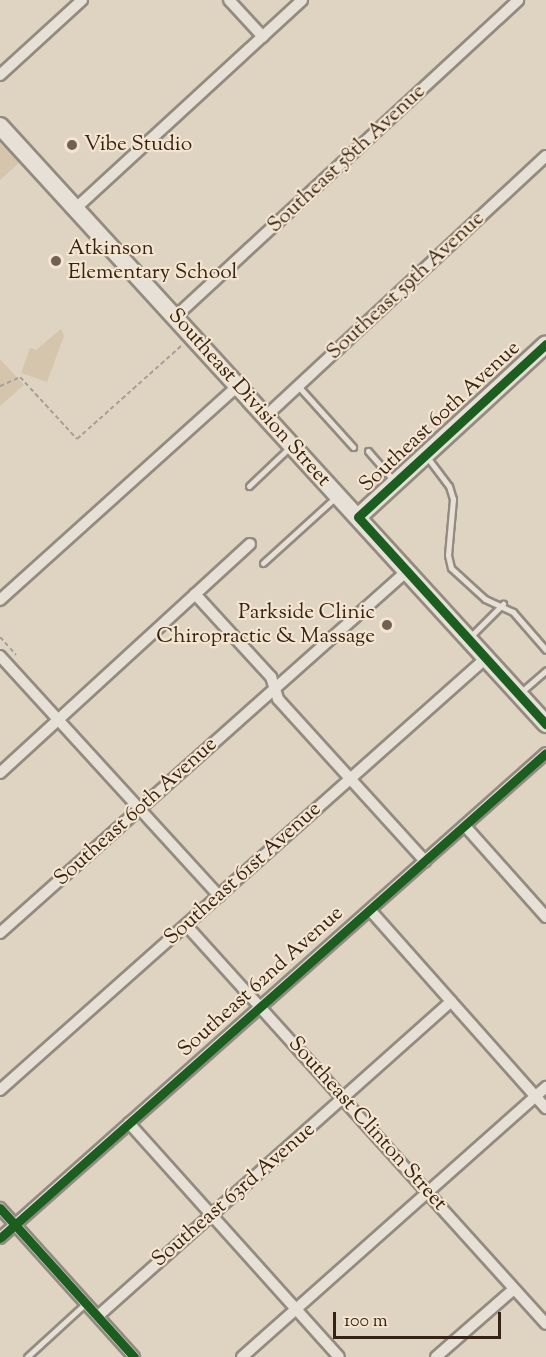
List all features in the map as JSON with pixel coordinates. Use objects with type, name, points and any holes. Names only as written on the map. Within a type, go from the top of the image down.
[{"type":"main road","name":"Southeast Division Street","points":[[0,126],[546,724]]},
{"type":"main road","name":"Southeast 60th Avenue","points":[[358,517],[544,349]]},
{"type":"street","points":[[0,75],[82,0]]},
{"type":"street","points":[[229,0],[263,37]]},
{"type":"street","points":[[76,208],[302,0]]},
{"type":"street","name":"Southeast 58th Avenue","points":[[175,317],[518,0]]},
{"type":"street","name":"Southeast 59th Avenue","points":[[266,416],[546,156]]},
{"type":"street","points":[[0,600],[238,386]]},
{"type":"street","points":[[0,773],[250,543]]},
{"type":"street","name":"Southeast 60th Avenue","points":[[0,933],[407,571]]},
{"type":"street","points":[[195,594],[271,677],[278,699],[424,861]]},
{"type":"street","points":[[0,656],[219,896]]},
{"type":"street","name":"Southeast 61st Avenue","points":[[0,1090],[486,658]]},
{"type":"street","name":"Southeast 62nd Avenue","points":[[0,1238],[424,861],[545,757]]},
{"type":"street","points":[[465,825],[546,917]]},
{"type":"street","points":[[370,910],[546,1108]]},
{"type":"street","name":"Southeast Clinton Street","points":[[186,925],[546,1324]]},
{"type":"street","name":"Southeast 63rd Avenue","points":[[98,1316],[451,1001]]},
{"type":"street","points":[[242,1357],[546,1087]]},
{"type":"street","points":[[129,1124],[339,1357]]},
{"type":"street","points":[[0,1208],[134,1357]]},
{"type":"street","points":[[436,1357],[514,1289]]},
{"type":"lane","points":[[299,387],[352,447]]},
{"type":"lane","points":[[249,486],[292,445]]},
{"type":"lane","points":[[368,451],[396,483]]},
{"type":"lane","points":[[426,456],[449,486],[453,499],[447,555],[451,568],[485,599],[503,604],[546,650]]},
{"type":"lane","points":[[263,563],[338,495]]},
{"type":"lane","points":[[468,639],[503,604]]},
{"type":"lane","points":[[519,694],[546,670]]},
{"type":"lane","points":[[27,1357],[86,1302]]},
{"type":"path","points":[[0,386],[20,377],[77,439],[183,344]]},
{"type":"path","points":[[0,637],[16,655]]},
{"type":"shaded area","points":[[0,143],[21,161],[0,180]]},
{"type":"shaded area","points":[[61,329],[64,336],[47,382],[21,373],[30,348],[36,350]]},
{"type":"shaded area","points":[[0,359],[24,385],[0,406]]},
{"type":"cycle path","points":[[546,344],[358,517],[546,724]]},
{"type":"cycle path","points":[[0,1238],[546,753]]},
{"type":"cycle path","points":[[0,1208],[134,1357]]},
{"type":"place","name":"Vibe Studio","points":[[72,145]]},
{"type":"place","name":"Atkinson Elementary School","points":[[56,261]]},
{"type":"place","name":"Parkside Clinic Chiropractic & Massage","points":[[387,625]]}]
